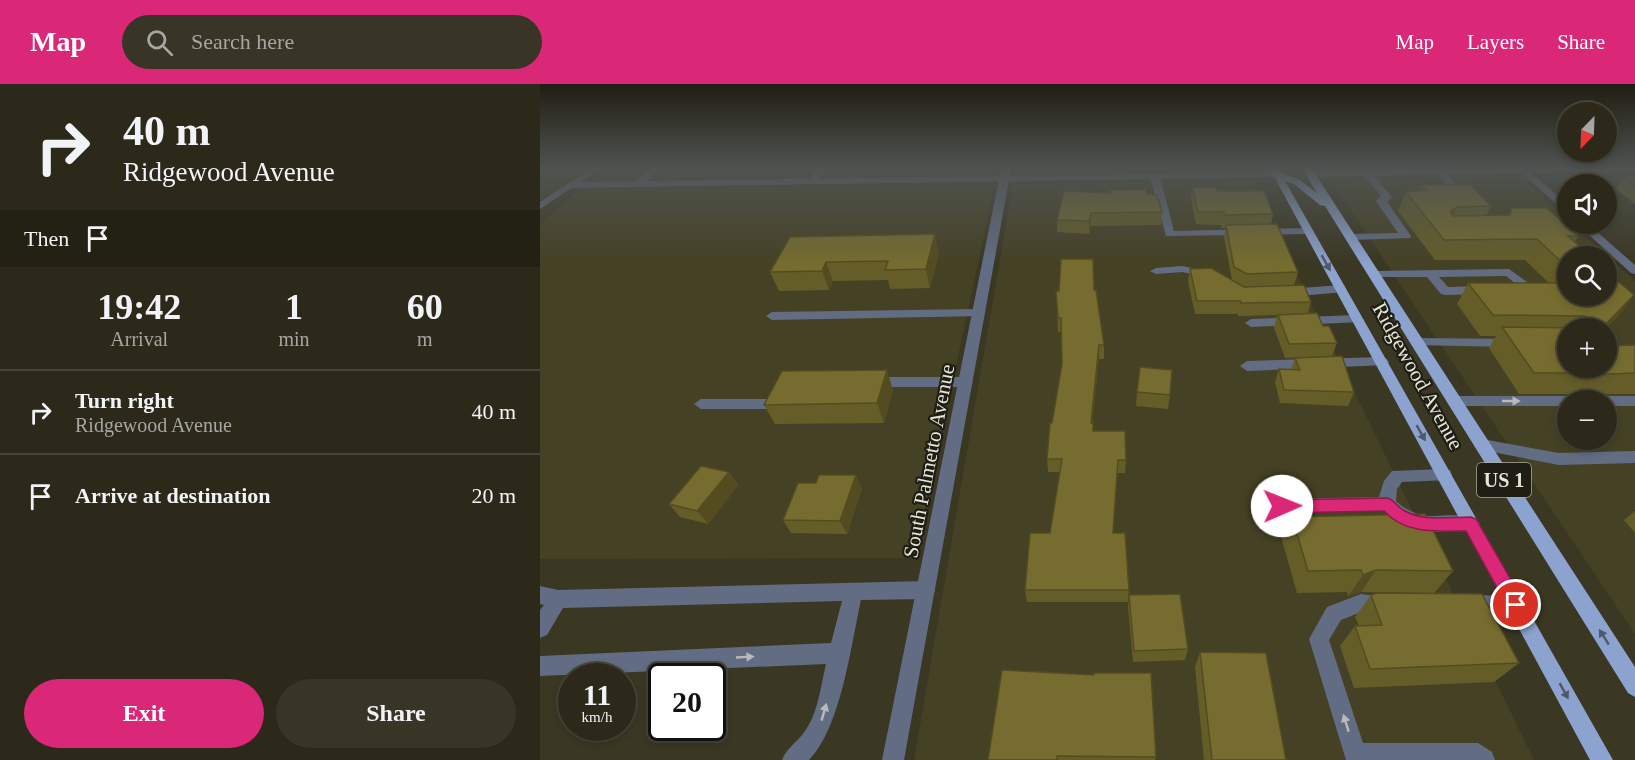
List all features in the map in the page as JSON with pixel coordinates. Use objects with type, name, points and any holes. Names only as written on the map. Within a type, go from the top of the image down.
[{"type":"main road","name":"Ridgewood Avenue","points":[[1292,201],[1602,758]]},
{"type":"main road","points":[[1321,201],[1333,210]]},
{"type":"main road","name":"Ridgewood Avenue","points":[[1327,201],[1635,686]]},
{"type":"street","name":"South Palmetto Avenue","points":[[893,760],[1000,201]]},
{"type":"street","points":[[1161,201],[1170,234],[1309,231]]},
{"type":"street","points":[[1350,237],[1406,236],[1409,233],[1382,201]]},
{"type":"street","points":[[1467,201],[1472,206]]},
{"type":"street","points":[[1593,234],[1635,271]]},
{"type":"street","points":[[1156,271],[1182,269],[1207,272],[1218,281]]},
{"type":"street","points":[[1374,274],[1430,273],[1509,272],[1523,285],[1515,290],[1445,291],[1430,273]]},
{"type":"street","points":[[1277,294],[1341,289]]},
{"type":"street","points":[[772,316],[979,313]]},
{"type":"street","points":[[1251,323],[1357,319]]},
{"type":"street","points":[[1417,342],[1522,343]]},
{"type":"street","points":[[1247,366],[1382,362]]},
{"type":"street","points":[[864,382],[966,382]]},
{"type":"street","points":[[701,404],[775,404],[785,383]]},
{"type":"street","points":[[1454,401],[1557,401]]},
{"type":"street","points":[[1617,401],[1635,401]]},
{"type":"street","points":[[1482,446],[1559,459],[1635,457]]},
{"type":"street","points":[[1444,475],[1398,476],[1391,483],[1386,495],[1388,504],[1397,514],[1420,524],[1471,524]]},
{"type":"street","points":[[1282,506],[1388,504]]},
{"type":"street","points":[[540,628],[549,597],[926,590]]},
{"type":"street","points":[[794,760],[813,740],[823,718],[854,591]]},
{"type":"street","points":[[1406,604],[1361,603],[1334,613],[1319,639],[1353,757],[1478,754],[1484,760]]},
{"type":"street","points":[[1451,604],[1516,605]]},
{"type":"street","points":[[540,666],[838,653]]},
{"type":"shaded area","points":[[567,201],[991,201],[915,558],[540,559],[540,224]]},
{"type":"shaded area","points":[[1010,201],[1261,201],[1534,760],[914,760]]},
{"type":"shaded area","points":[[1344,201],[1547,201],[1557,210],[1557,234],[1583,234],[1596,246],[1557,246],[1557,306],[1617,306],[1617,265],[1635,281],[1635,634]]},
{"type":"building","points":[[1062,201],[1159,201],[1162,212],[1091,213],[1089,221],[1057,220]]},
{"type":"building","points":[[1195,201],[1268,201],[1273,214],[1224,215],[1224,212],[1198,212]]},
{"type":"building","points":[[1413,201],[1486,201],[1491,206],[1457,207],[1450,212],[1453,216],[1510,215],[1512,208],[1547,208],[1557,217],[1557,234],[1576,234],[1578,236],[1568,236],[1580,246],[1557,246],[1557,258],[1537,239],[1444,240]]},
{"type":"building","points":[[1277,224],[1298,272],[1247,274],[1234,267],[1226,225]]},
{"type":"building","points":[[935,234],[926,269],[885,270],[888,261],[826,262],[822,271],[770,272],[790,237]]},
{"type":"building","points":[[1061,259],[1093,259],[1094,290],[1096,290],[1104,345],[1099,345],[1091,423],[1093,423],[1093,431],[1125,431],[1126,460],[1118,460],[1113,533],[1125,533],[1129,590],[1025,590],[1030,533],[1050,533],[1062,459],[1047,459],[1050,423],[1052,423],[1062,364],[1061,318],[1058,318],[1056,291],[1059,291]]},
{"type":"building","points":[[1211,268],[1244,287],[1304,285],[1311,302],[1197,301],[1190,269]]},
{"type":"building","points":[[1617,280],[1634,295],[1612,318],[1493,315],[1468,283],[1557,283],[1557,306],[1617,306]]},
{"type":"building","points":[[1317,313],[1323,326],[1329,326],[1337,343],[1289,344],[1278,315]]},
{"type":"building","points":[[1502,327],[1557,328],[1557,373],[1534,373]]},
{"type":"building","points":[[1635,345],[1635,373],[1617,374],[1617,346]]},
{"type":"building","points":[[1342,356],[1354,392],[1284,390],[1279,369],[1300,370],[1295,358]]},
{"type":"building","points":[[1140,367],[1172,370],[1170,395],[1137,392]]},
{"type":"building","points":[[887,370],[877,403],[764,405],[782,371]]},
{"type":"building","points":[[701,466],[729,472],[697,511],[669,504]]},
{"type":"building","points":[[819,475],[856,475],[840,521],[783,520],[798,483],[816,483]]},
{"type":"building","points":[[1425,514],[1453,571],[1376,570],[1363,575],[1361,570],[1308,571],[1292,517]]},
{"type":"building","points":[[1377,593],[1482,594],[1519,663],[1370,669],[1355,626],[1382,625],[1371,595]]},
{"type":"building","points":[[1180,594],[1188,649],[1134,651],[1129,595]]},
{"type":"building","points":[[1200,652],[1266,653],[1286,760],[1212,760]]},
{"type":"building","points":[[1002,670],[1094,675],[1094,673],[1151,673],[1156,757],[1057,756],[1057,760],[988,760]]},
{"type":"route","points":[[1282,506],[1388,504],[1397,514],[1420,524],[1471,524],[1516,605]]}]
